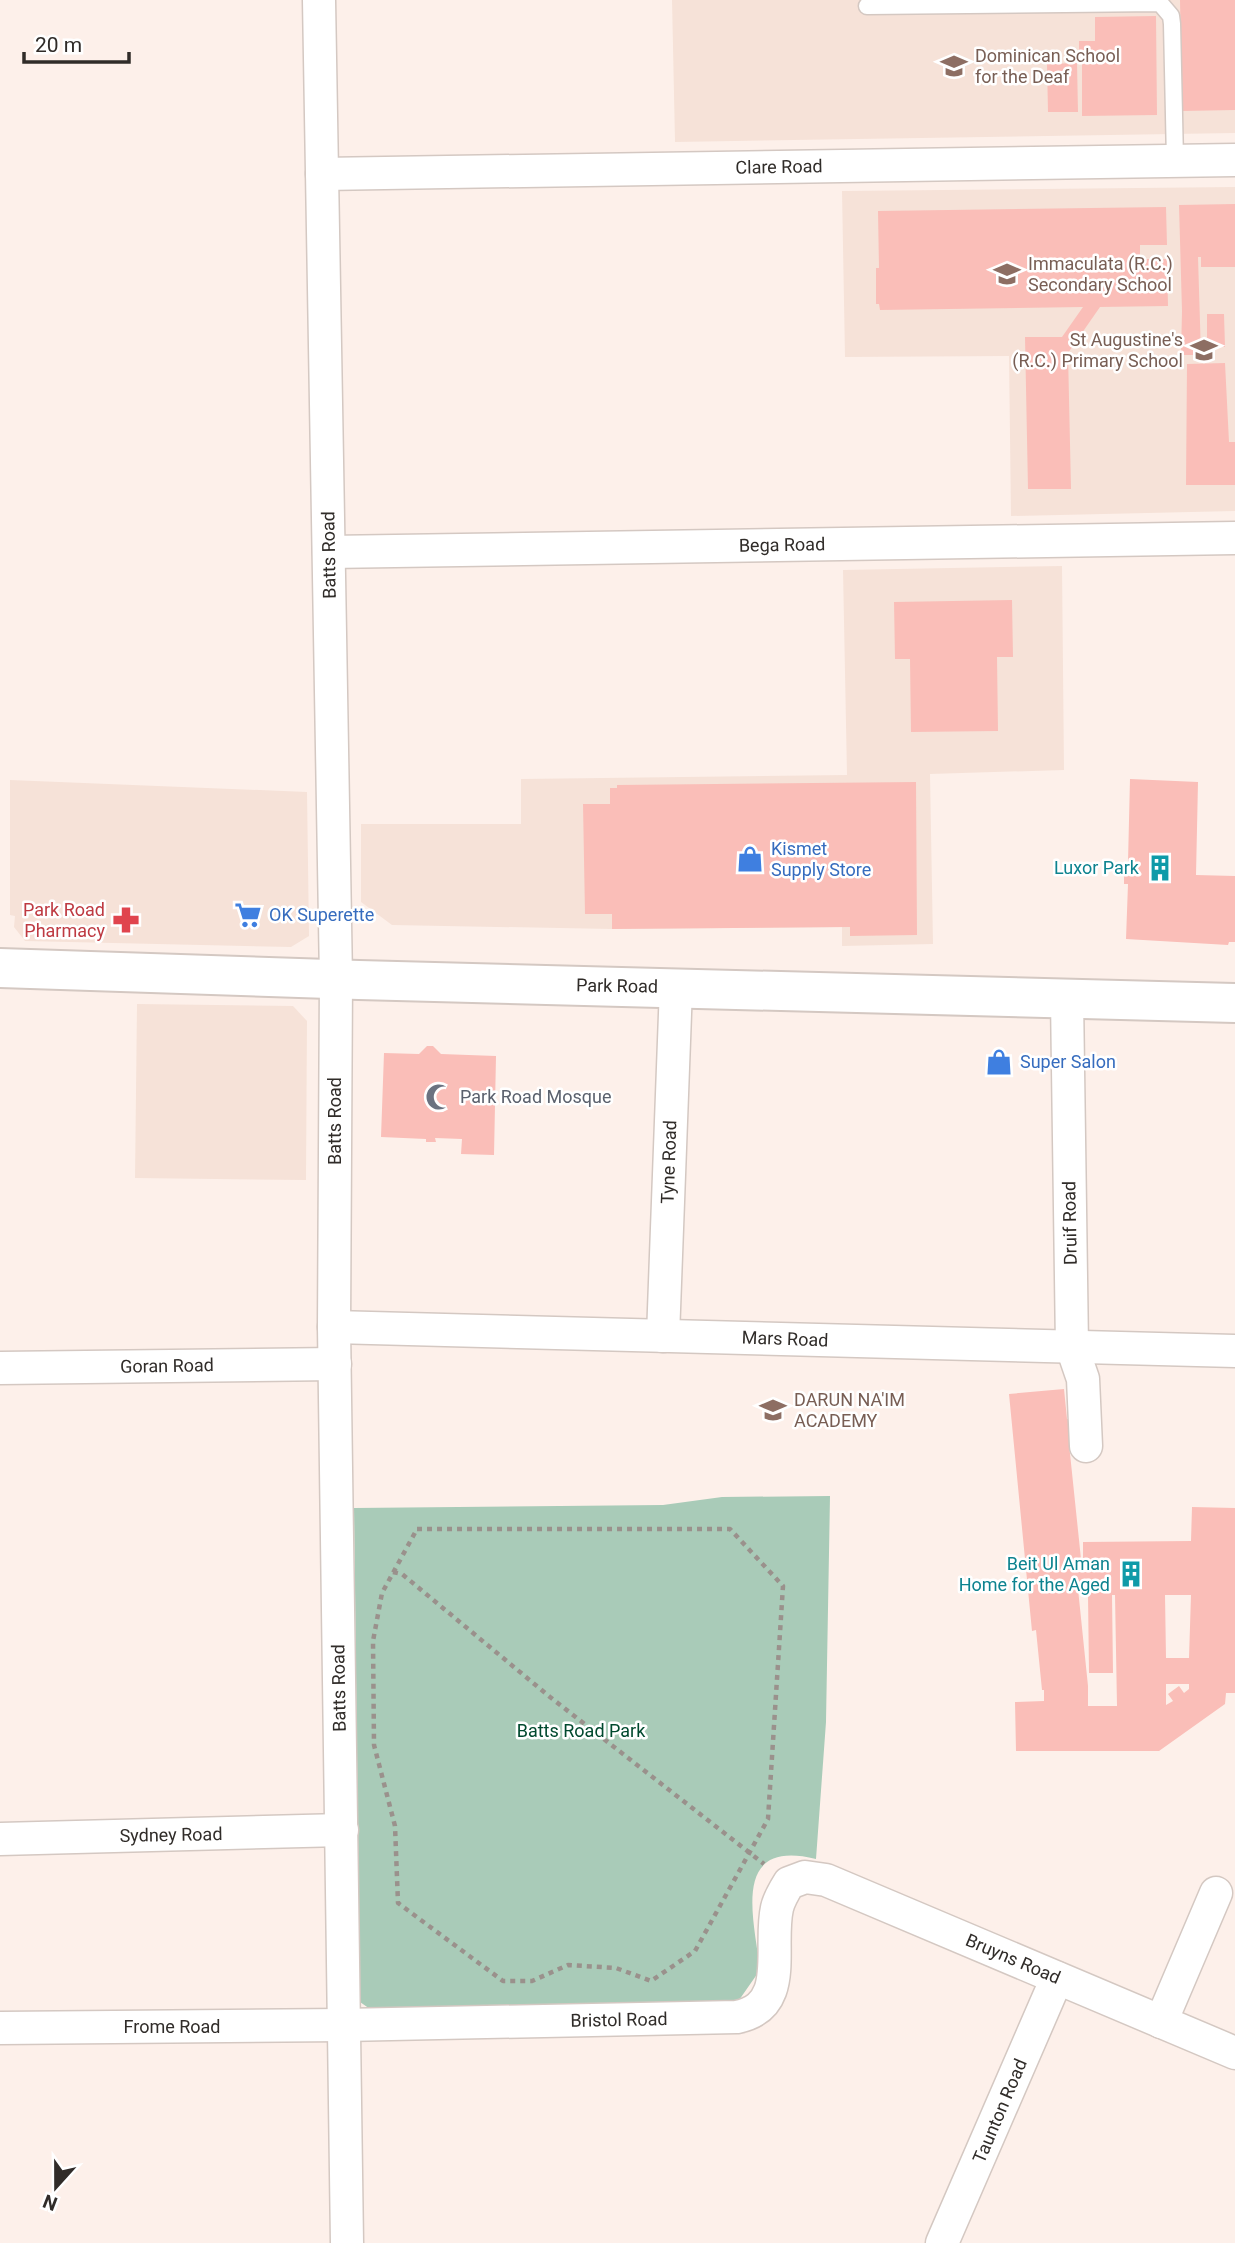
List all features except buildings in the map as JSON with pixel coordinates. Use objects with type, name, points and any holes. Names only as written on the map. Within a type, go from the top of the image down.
[{"type":"street","name":"Batts Road","points":[[319,0],[336,979],[334,1327],[347,2243]]},
{"type":"street","name":"Clare Road","points":[[322,174],[1235,160]]},
{"type":"street","name":"Bega Road","points":[[329,552],[1235,538]]},
{"type":"street","name":"Park Road","points":[[0,968],[1235,1003]]},
{"type":"street","name":"Tyne Road","points":[[663,1336],[676,987]]},
{"type":"street","name":"Druif Road","points":[[1067,998],[1072,1347],[1083,1379],[1086,1446]]},
{"type":"street","name":"Mars Road","points":[[334,1327],[1235,1351]]},
{"type":"street","name":"Goran Road","points":[[0,1368],[335,1364]]},
{"type":"street","name":"Sydney Road","points":[[0,1839],[342,1830]]},
{"type":"street","name":"Bruyns Road","points":[[789,1883],[806,1877],[826,1880],[1235,2053]]},
{"type":"street","name":"Bristol Road","points":[[344,2025],[725,2018],[750,2015],[768,1998],[772,1985],[777,1908],[789,1883]]},
{"type":"street","points":[[1161,2022],[1216,1893]]},
{"type":"street","name":"Taunton Road","points":[[942,2243],[1057,1978]]},
{"type":"street","name":"Frome Road","points":[[0,2028],[344,2025]]},
{"type":"lane","points":[[867,6],[1160,3],[1171,16],[1172,24],[1175,161]]},
{"type":"path","points":[[416,1529],[730,1529],[783,1586],[768,1819],[695,1951],[652,1981],[616,1968],[568,1965],[532,1981],[503,1981],[398,1903],[396,1826],[374,1745],[373,1641],[383,1593],[394,1573],[416,1529]]},
{"type":"path","points":[[394,1573],[402,1574],[550,1697],[789,1883]]},
{"type":"shaded area","name":"Dominican School for the Deaf","points":[[672,0],[1235,0],[1235,133],[675,142]]},
{"type":"shaded area","name":"Immaculata (R.C.) Secondary School","points":[[1235,187],[1235,511],[1011,516],[1009,356],[845,357],[842,191]]},
{"type":"shaded area","points":[[1062,566],[1064,770],[930,774],[933,944],[842,946],[842,927],[612,929],[392,925],[361,902],[361,824],[521,824],[521,779],[847,775],[843,570]]},
{"type":"shaded area","points":[[10,780],[307,792],[309,936],[291,947],[25,941],[14,927],[15,916],[10,915]]},
{"type":"shaded area","points":[[137,1004],[293,1006],[307,1021],[306,1180],[135,1178]]},
{"type":"green space","name":"Batts Road Park","points":[[830,1496],[826,1722],[816,1859],[789,1856],[770,1860],[759,1871],[752,1906],[760,1970],[737,2003],[370,2009],[360,2002],[354,1508],[663,1505],[722,1497]]},
{"type":"place","name":"Dominican School for the Deaf","points":[[954,66]]},
{"type":"place","name":"Immaculata (R.C.) Secondary School","points":[[1007,274]]},
{"type":"place","name":"St Augustine's (R.C.) Primary School","points":[[1204,350]]},
{"type":"place","name":"Kismet Supply Store","points":[[750,859]]},
{"type":"place","name":"Luxor Park","points":[[1160,868]]},
{"type":"place","name":"OK Superette","points":[[248,915]]},
{"type":"place","name":"Park Road Pharmacy","points":[[126,920]]},
{"type":"place","name":"Super Salon","points":[[999,1062]]},
{"type":"place","name":"Park Road Mosque","points":[[439,1097]]},
{"type":"place","name":"DARUN NA'IM ACADEMY","points":[[773,1410]]},
{"type":"place","name":"Beit Ul Aman Home for the Aged","points":[[1131,1574]]}]
